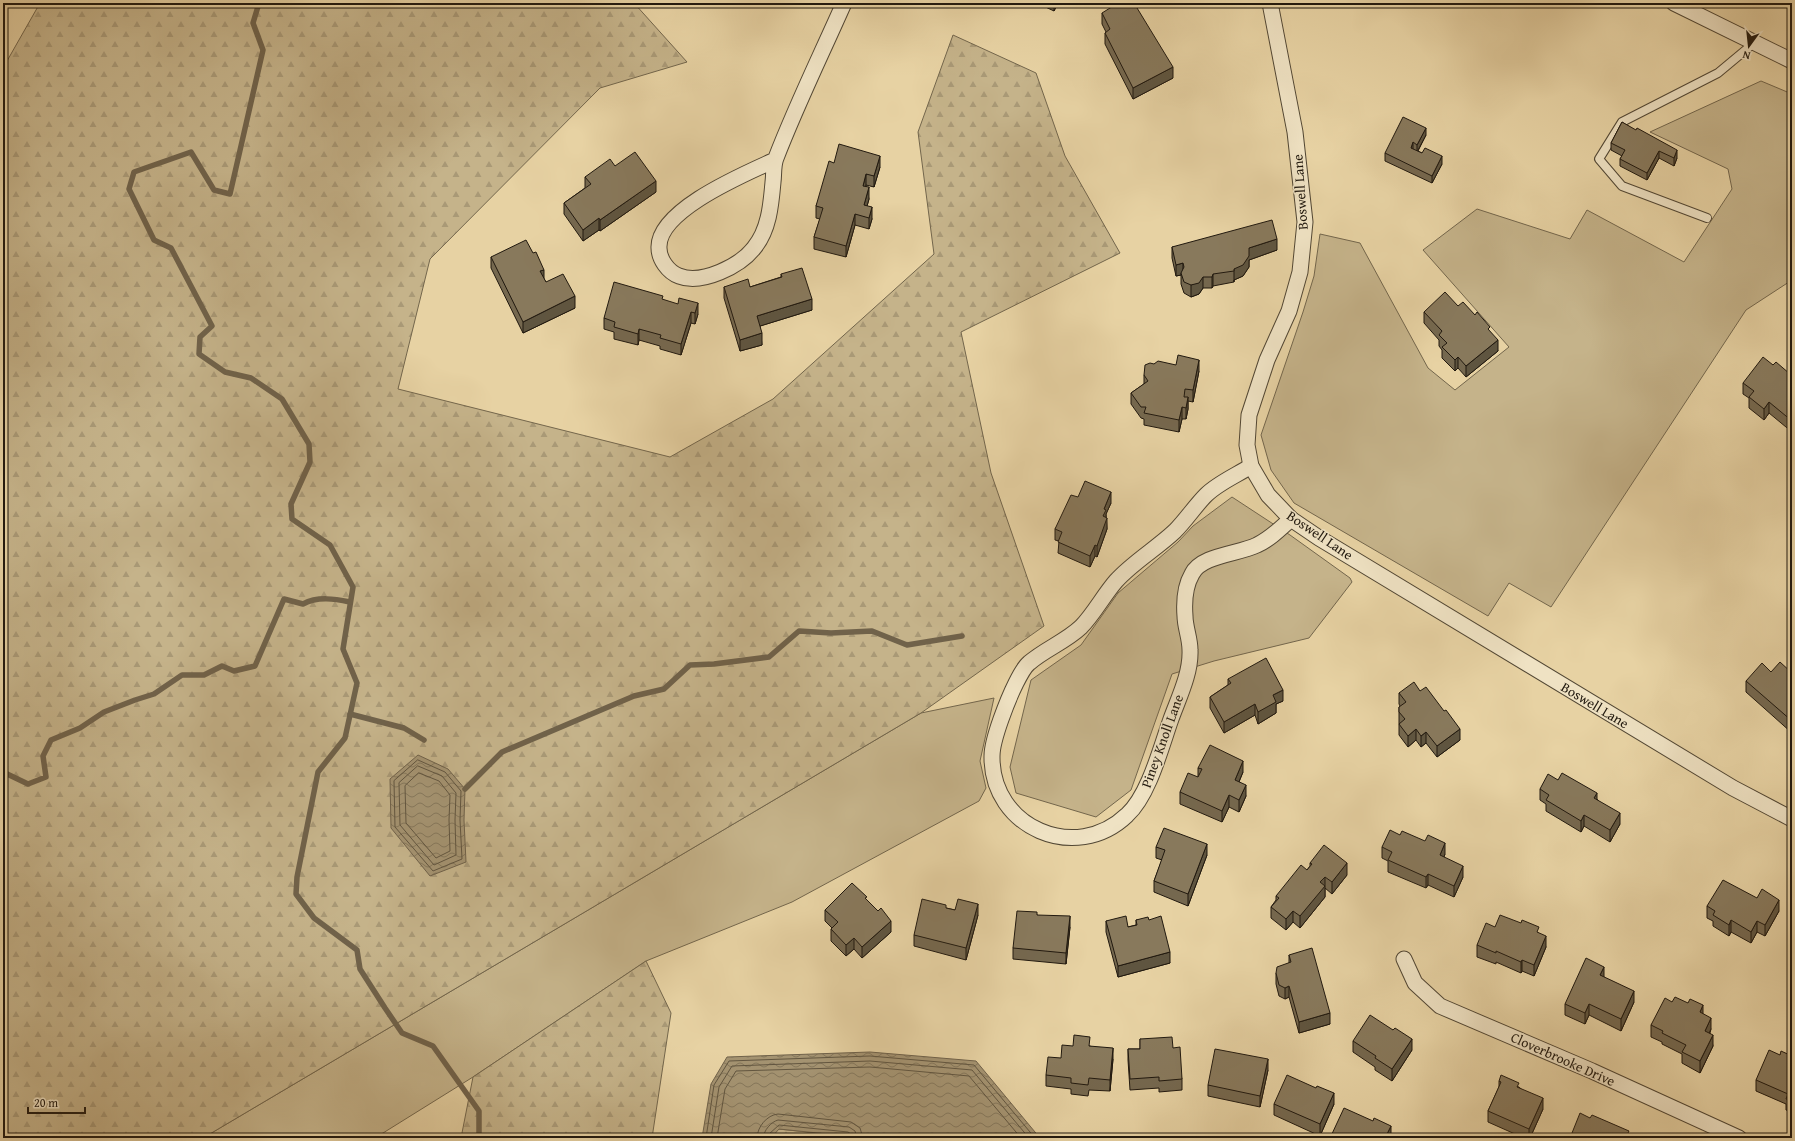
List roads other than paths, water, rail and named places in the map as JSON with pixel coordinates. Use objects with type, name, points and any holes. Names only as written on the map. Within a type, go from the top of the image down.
[{"type":"street","points":[[775,160],[715,188],[682,211],[667,227],[660,240],[660,252],[666,267],[678,276],[691,279],[712,275],[737,263],[754,248],[766,227],[775,160],[844,3]]},
{"type":"street","name":"Boswell Lane","points":[[1270,3],[1295,132],[1304,222],[1300,272],[1291,305],[1267,360],[1249,415],[1247,445],[1251,466],[1268,495],[1291,519],[1733,788],[1792,819]]},
{"type":"street","points":[[1674,3],[1792,62]]},
{"type":"street","name":"Piney Knoll Lane","points":[[1251,466],[1208,493],[1174,532],[1135,563],[1116,581],[1082,626],[1060,644],[1028,664],[1014,688],[1000,723],[992,755],[995,776],[1003,799],[1017,816],[1036,830],[1055,837],[1073,838],[1092,836],[1110,829],[1128,815],[1141,797],[1154,767],[1187,673],[1190,650],[1184,617],[1186,592],[1192,573],[1199,565],[1216,558],[1254,547],[1269,539],[1291,519]]},
{"type":"street","name":"Cloverbrooke Drive","points":[[1404,959],[1415,983],[1440,1006],[1599,1074],[1739,1138]]},
{"type":"lane","points":[[1707,218],[1622,186],[1599,159],[1622,122],[1718,73],[1754,43]]},
{"type":"water","points":[[418,755],[448,769],[465,789],[464,820],[466,862],[430,876],[391,828],[390,779]]},
{"type":"water","points":[[870,1052],[976,1061],[1040,1138],[866,1138],[779,1129],[771,1138],[702,1138],[711,1084],[727,1057]]},
{"type":"waterway","points":[[259,3],[253,23],[263,50],[230,194],[214,190],[191,152],[134,172],[129,189],[154,240],[171,248],[212,326],[200,337],[199,354],[225,372],[251,378],[282,399],[309,444],[310,462],[291,504],[292,519],[330,545],[353,587],[343,649],[357,683],[345,738],[318,772],[297,877],[296,894],[314,918],[357,950],[360,969],[402,1033],[433,1046],[479,1111],[479,1138]]},
{"type":"waterway","points":[[3,772],[28,784],[46,777],[43,756],[51,740],[80,728],[104,712],[154,694],[182,675],[204,675],[222,666],[234,671],[255,666],[284,599],[303,604],[309,601],[321,599],[350,602]]},
{"type":"waterway","points":[[465,789],[502,752],[634,696],[664,689],[690,665],[714,664],[769,657],[799,631],[831,633],[872,631],[907,645],[962,636]]},
{"type":"waterway","points":[[350,714],[404,728],[424,740]]}]
